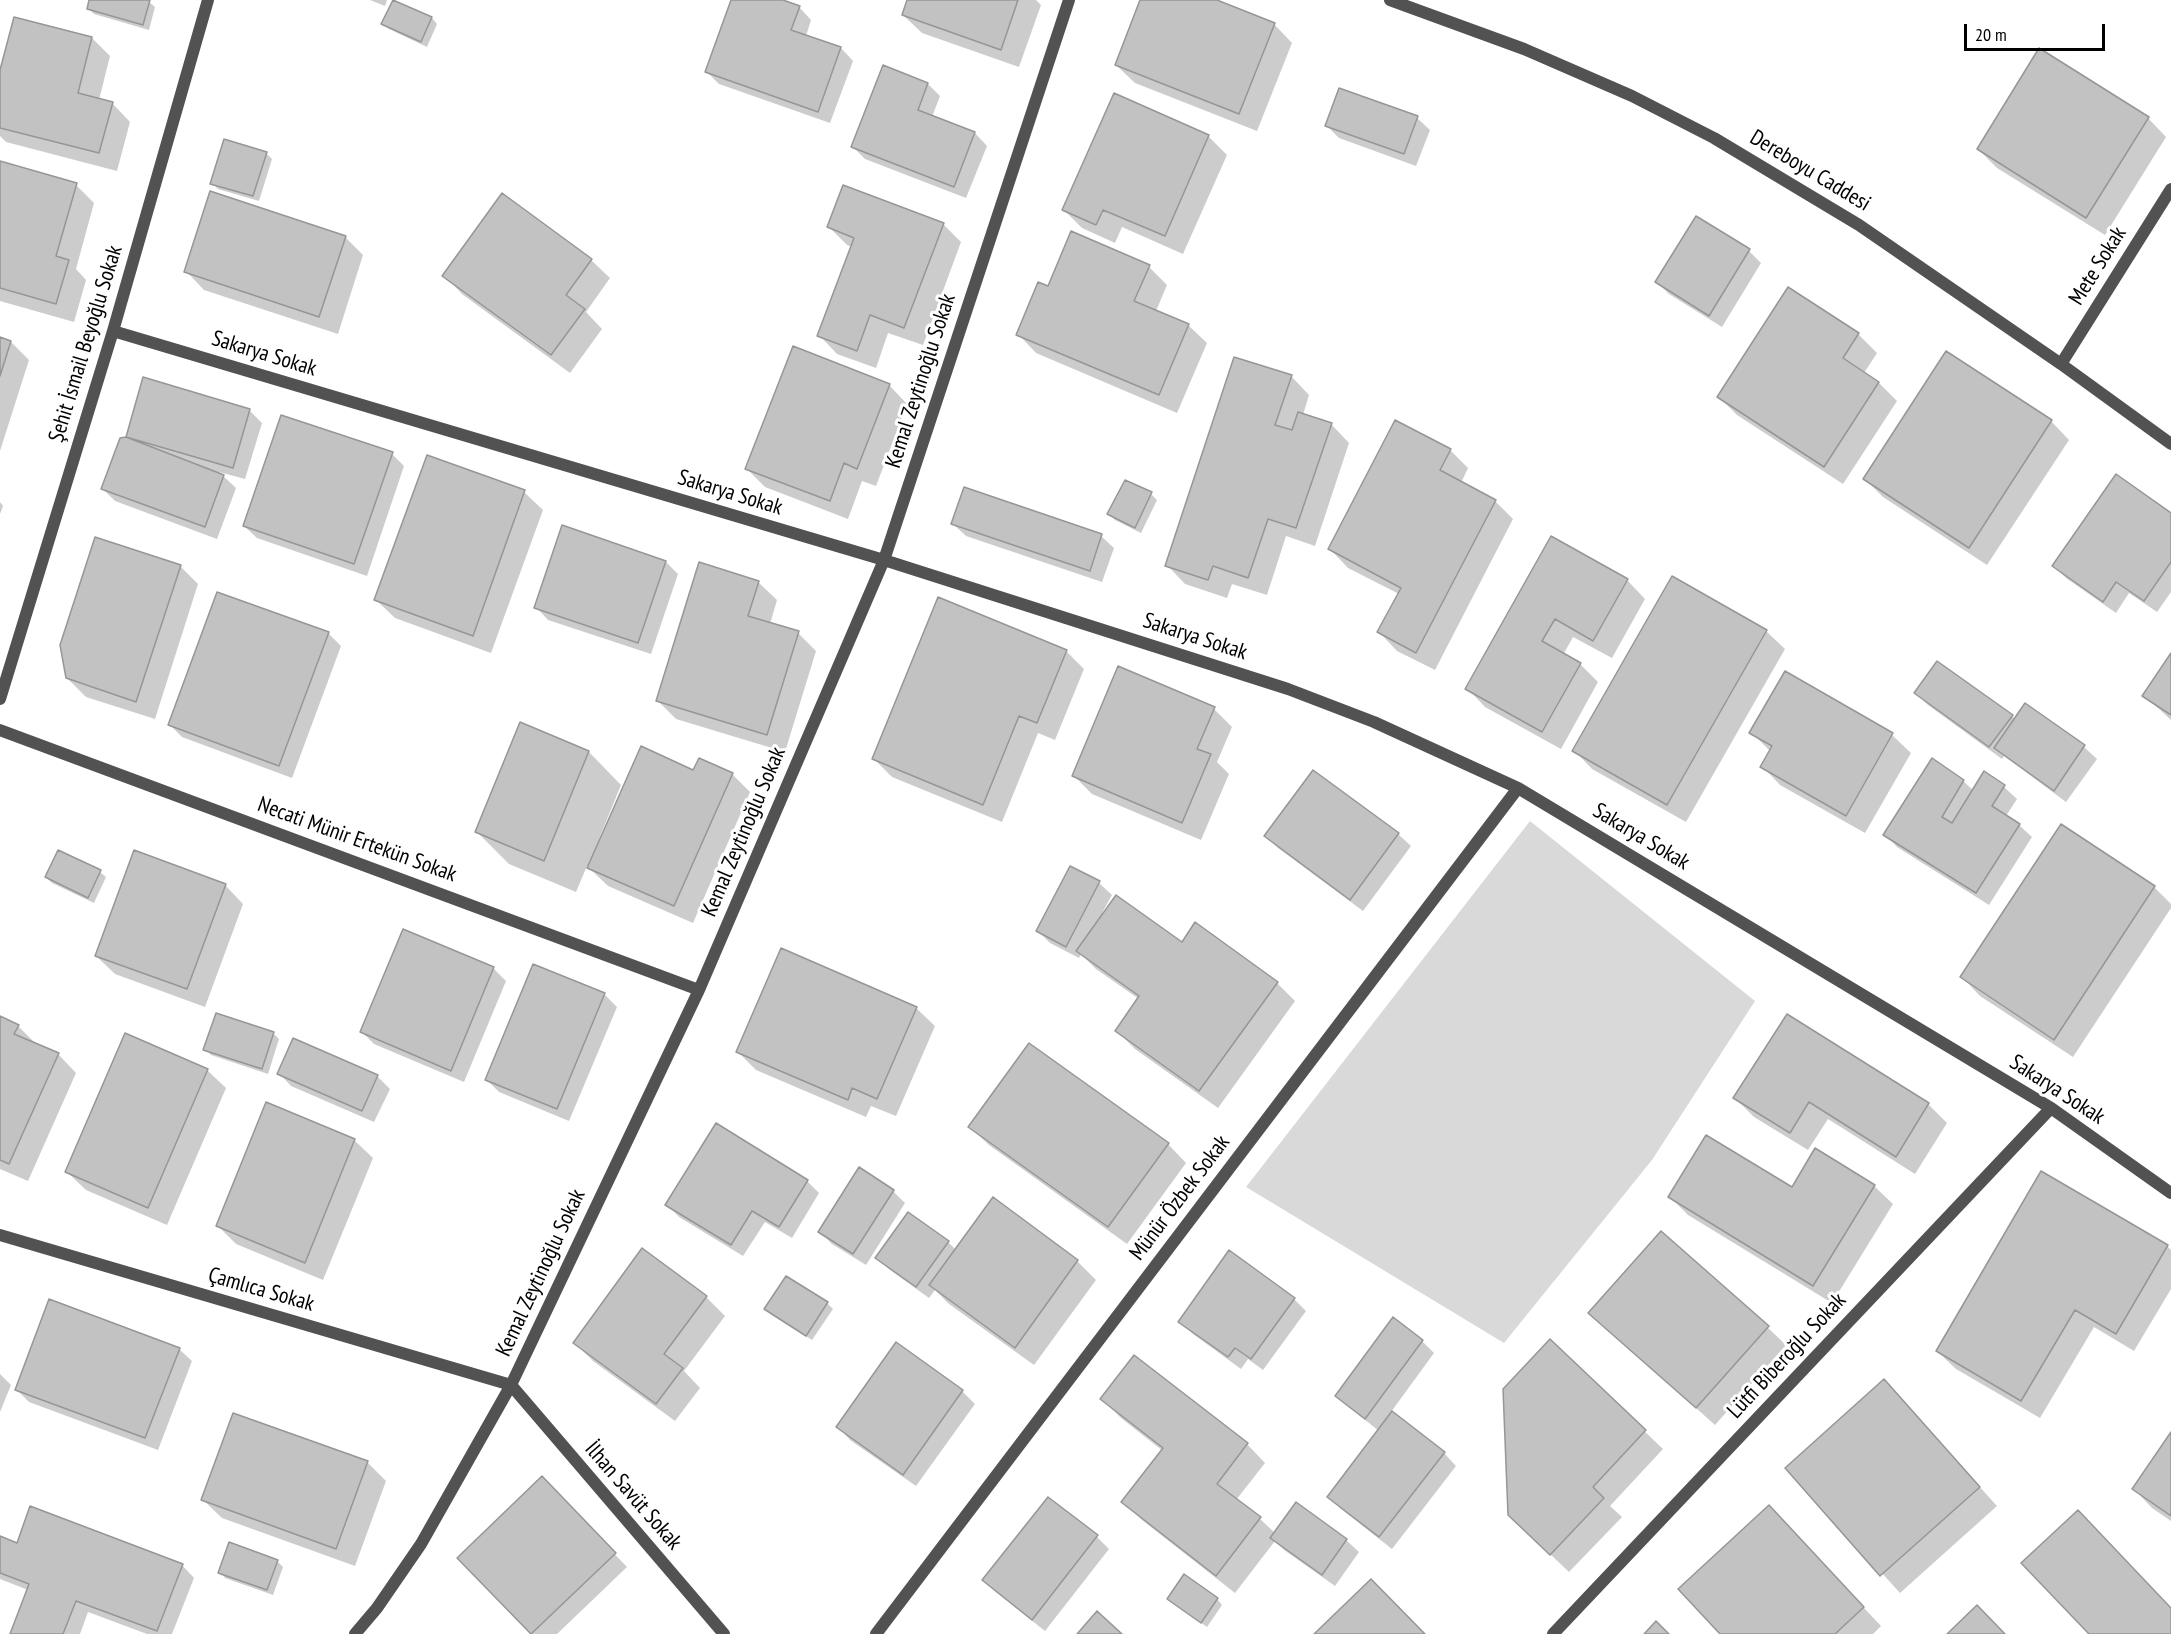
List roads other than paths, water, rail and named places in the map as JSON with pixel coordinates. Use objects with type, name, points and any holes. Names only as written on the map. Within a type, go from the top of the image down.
[{"type":"street","name":"Şehit İsmail Beyoğlu Sokak","points":[[0,699],[113,331],[208,0]]},
{"type":"street","name":"Kemal Zeytinoğlu Sokak","points":[[355,1634],[377,1608],[421,1544],[511,1385],[699,990],[884,560],[1069,0]]},
{"type":"street","name":"Dereboyu Caddesi","points":[[1390,0],[1524,49],[1632,96],[1714,138],[1859,225],[2061,364],[2171,444]]},
{"type":"street","name":"Mete Sokak","points":[[2061,364],[2171,189]]},
{"type":"street","name":"Sakarya Sokak","points":[[113,331],[884,560],[1288,689],[1374,722],[1518,788],[2051,1108],[2171,1193]]},
{"type":"street","name":"Necati Münir Ertekün Sokak","points":[[0,730],[699,990]]},
{"type":"street","name":"Münür Özbek Sokak","points":[[876,1634],[1518,788]]},
{"type":"street","name":"Lütfi Biberoğlu Sokak","points":[[1553,1634],[2051,1108]]},
{"type":"street","name":"Çamlıca Sokak","points":[[0,1235],[511,1385]]},
{"type":"street","name":"İlhan Savüt Sokak","points":[[511,1385],[724,1634]]}]
